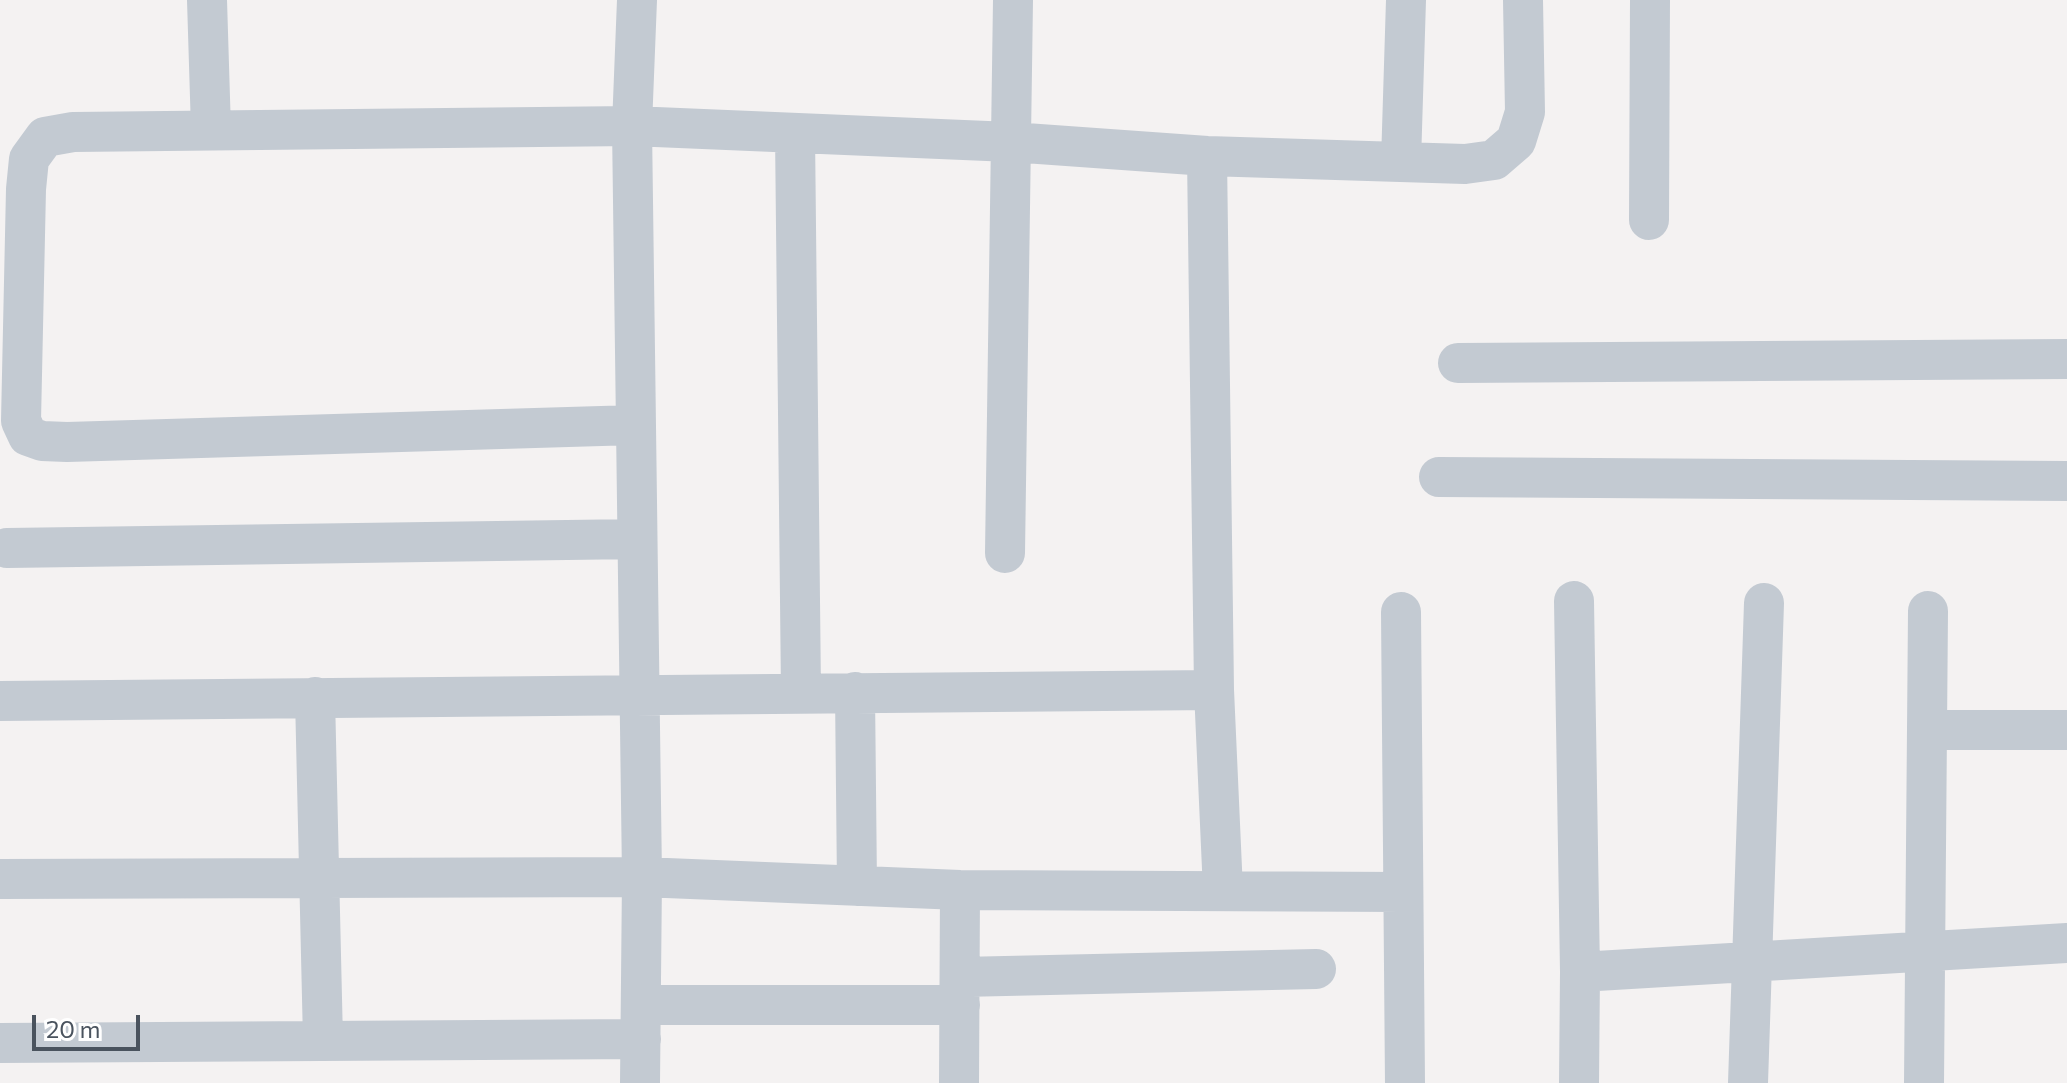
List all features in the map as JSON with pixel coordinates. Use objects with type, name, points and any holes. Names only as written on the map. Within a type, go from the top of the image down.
[{"type":"street","points":[[207,0],[211,130]]},
{"type":"street","points":[[637,0],[632,126],[642,877],[640,1083]]},
{"type":"street","points":[[1005,553],[1013,0]]},
{"type":"street","points":[[1401,162],[1406,0]]},
{"type":"street","points":[[635,425],[67,442],[42,441],[28,436],[21,421],[29,159],[45,137],[73,132],[632,126],[1011,142],[1207,156],[1465,164],[1494,160],[1516,141],[1525,112],[1523,0]]},
{"type":"street","points":[[1649,220],[1650,0]]},
{"type":"street","points":[[795,133],[801,693]]},
{"type":"street","points":[[1207,156],[1214,690],[1223,891]]},
{"type":"street","points":[[1458,363],[2067,359]]},
{"type":"street","points":[[1439,477],[2067,481]]},
{"type":"street","points":[[7,548],[637,539]]},
{"type":"street","points":[[1574,601],[1579,1083]]},
{"type":"street","points":[[1748,1083],[1764,603]]},
{"type":"street","points":[[1924,1083],[1928,611]]},
{"type":"street","points":[[1401,612],[1405,1083]]},
{"type":"street","points":[[0,701],[1214,690]]},
{"type":"street","points":[[855,692],[857,886]]},
{"type":"street","points":[[315,697],[323,1041]]},
{"type":"street","points":[[1927,730],[2067,730]]},
{"type":"street","points":[[0,879],[642,877],[960,890],[1403,892]]},
{"type":"street","points":[[959,1083],[960,890]]},
{"type":"street","points":[[1580,972],[2067,943]]},
{"type":"street","points":[[0,1043],[323,1041],[641,1022],[960,991],[1316,969]]}]
